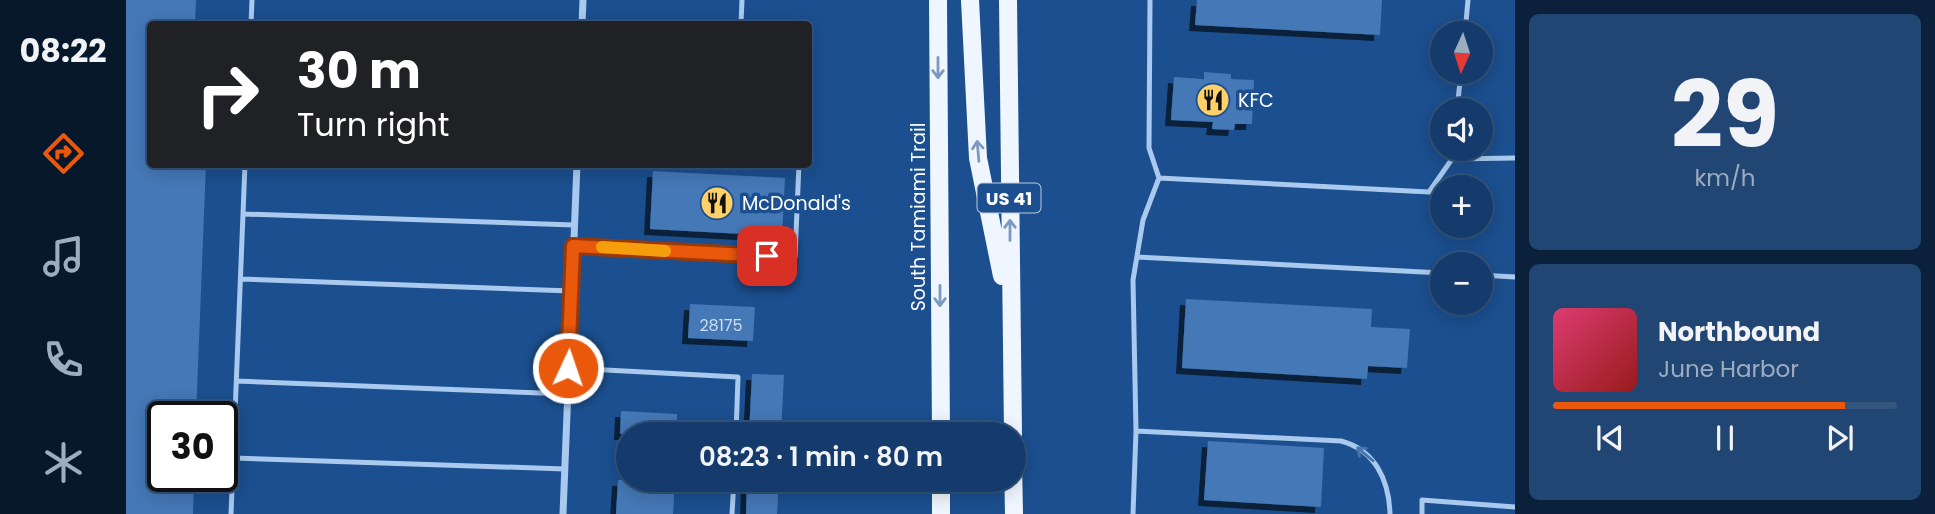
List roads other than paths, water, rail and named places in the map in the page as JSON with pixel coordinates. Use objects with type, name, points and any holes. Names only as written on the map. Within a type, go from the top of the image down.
[{"type":"main road","name":"South Tamiami Trail","points":[[938,0],[941,422]]},
{"type":"main road","points":[[970,0],[978,158],[1010,314]]},
{"type":"main road","name":"US 41","points":[[1008,0],[1013,422]]},
{"type":"main road","points":[[941,492],[941,514]]},
{"type":"main road","points":[[1014,492],[1014,514]]},
{"type":"street","points":[[582,21],[583,0]]},
{"type":"street","points":[[563,514],[577,168]]},
{"type":"lane","points":[[251,21],[252,0]]},
{"type":"lane","points":[[741,21],[742,0]]},
{"type":"lane","points":[[1133,514],[1136,431],[1133,281],[1143,220],[1159,178],[1149,148],[1150,0]]},
{"type":"lane","points":[[1466,21],[1468,0]]},
{"type":"lane","points":[[1493,158],[1515,158]]},
{"type":"lane","points":[[1159,178],[1429,192],[1451,161]]},
{"type":"lane","points":[[236,401],[245,168]]},
{"type":"lane","points":[[573,246],[795,257],[799,168]]},
{"type":"lane","points":[[243,214],[574,225]]},
{"type":"lane","points":[[1136,257],[1430,272]]},
{"type":"lane","points":[[1493,276],[1515,277]]},
{"type":"lane","points":[[241,279],[571,290]]},
{"type":"lane","points":[[568,368],[738,377],[736,422]]},
{"type":"lane","points":[[237,381],[567,394]]},
{"type":"lane","points":[[1136,431],[1341,441],[1351,444],[1368,454],[1381,474],[1389,498],[1390,514]]},
{"type":"lane","points":[[238,458],[565,469]]},
{"type":"lane","points":[[231,514],[232,492]]},
{"type":"lane","points":[[732,514],[733,492]]},
{"type":"lane","points":[[1422,514],[1422,500],[1515,507]]},
{"type":"place","name":"KFC","points":[[1213,100]]},
{"type":"place","name":"McDonald's","points":[[717,203]]}]
